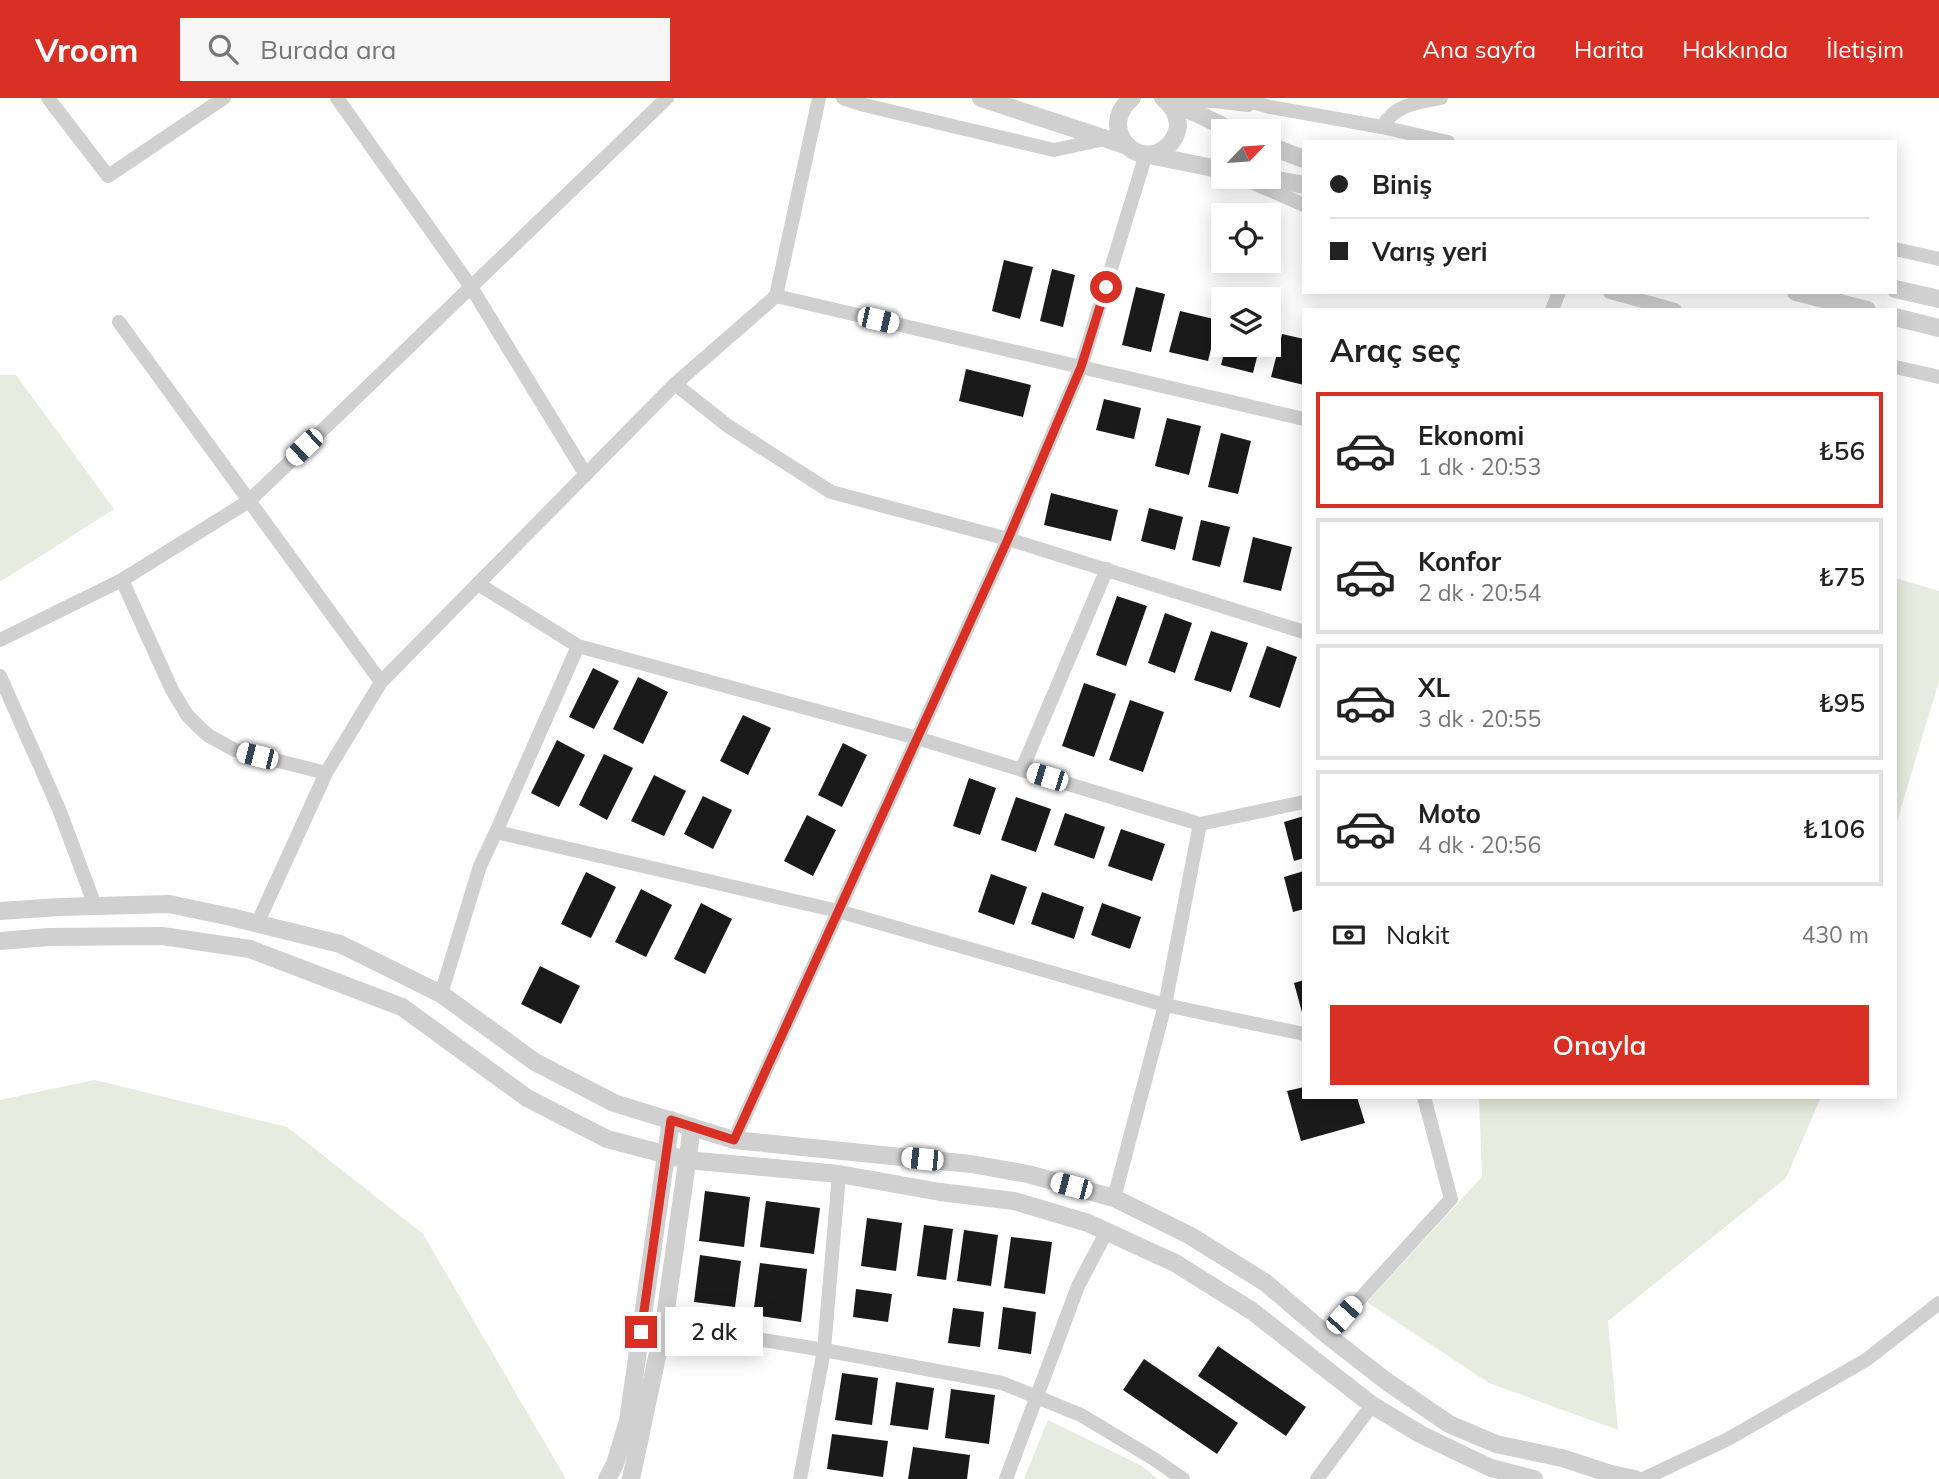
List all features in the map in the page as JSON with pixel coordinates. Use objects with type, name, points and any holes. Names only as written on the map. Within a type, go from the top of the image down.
[{"type":"street","points":[[48,98],[108,176],[224,98]]},
{"type":"street","points":[[337,98],[471,287],[586,475]]},
{"type":"street","points":[[0,640],[122,580],[249,501],[667,98]]},
{"type":"street","points":[[257,924],[326,773],[381,682],[675,384],[776,296],[819,98]]},
{"type":"street","points":[[843,98],[1054,150],[1105,139]]},
{"type":"street","points":[[981,98],[1128,146]]},
{"type":"street","points":[[1132,98],[1120,112],[1118,121],[1118,130],[1128,146],[1136,152],[1211,168]]},
{"type":"street","points":[[1238,98],[1270,107]]},
{"type":"street","points":[[1382,127],[1401,107],[1441,98]]},
{"type":"street","points":[[1146,154],[1157,153],[1166,148],[1177,131],[1175,111],[1166,100]]},
{"type":"street","points":[[1166,100],[1214,101],[1270,107],[1439,140]]},
{"type":"street","points":[[1166,100],[1211,120]]},
{"type":"street","points":[[1281,150],[1302,158]]},
{"type":"street","points":[[734,1140],[1008,539],[1081,367],[1146,154]]},
{"type":"street","points":[[1281,181],[1302,185]]},
{"type":"street","points":[[1267,189],[1302,204]]},
{"type":"street","points":[[1897,249],[1939,258]]},
{"type":"street","points":[[1897,289],[1939,299]]},
{"type":"street","points":[[1617,294],[1668,308]]},
{"type":"street","points":[[1805,294],[1859,308]]},
{"type":"street","points":[[776,296],[1302,419]]},
{"type":"street","points":[[1897,317],[1939,327]]},
{"type":"street","points":[[119,323],[381,682]]},
{"type":"street","points":[[1897,367],[1939,377]]},
{"type":"street","points":[[675,384],[728,426],[831,492],[1008,539],[1302,631]]},
{"type":"street","points":[[1022,769],[1107,569]]},
{"type":"street","points":[[122,580],[172,690],[187,715],[198,726],[209,736],[234,750],[326,773]]},
{"type":"street","points":[[478,584],[578,646],[917,738],[1200,824],[1302,802]]},
{"type":"street","points":[[441,994],[480,866],[578,646]]},
{"type":"street","points":[[0,676],[59,808],[95,906]]},
{"type":"street","points":[[1114,1198],[1165,1005],[1200,824]]},
{"type":"street","points":[[496,832],[838,911],[1165,1005],[1302,1034]]},
{"type":"street","points":[[0,911],[169,904],[340,944],[441,994],[535,1062],[614,1103],[734,1140],[971,1164],[1028,1174],[1114,1198],[1189,1236],[1265,1283],[1326,1335],[1449,1424],[1496,1444],[1562,1458],[1635,1479]]},
{"type":"street","points":[[0,941],[49,937],[162,936],[250,948],[402,1007],[527,1098],[607,1139],[687,1160],[839,1174],[940,1192],[1014,1201],[1088,1223],[1175,1263],[1252,1311],[1372,1405],[1420,1434],[1508,1476],[1534,1479]]},
{"type":"street","points":[[1326,1335],[1451,1199],[1425,1099]]},
{"type":"street","points":[[607,1479],[615,1464],[628,1421],[671,1120]]},
{"type":"street","points":[[632,1479],[664,1324],[692,1127]]},
{"type":"street","points":[[800,1479],[824,1350],[839,1174]]},
{"type":"street","points":[[1006,1479],[1078,1286],[1107,1231]]},
{"type":"street","points":[[1643,1479],[1728,1439],[1866,1360],[1939,1303]]},
{"type":"street","points":[[664,1324],[1002,1383],[1081,1415],[1183,1479]]},
{"type":"street","points":[[1317,1479],[1372,1405]]},
{"type":"shaded area","points":[[0,375],[16,375],[114,509],[0,582]]},
{"type":"shaded area","points":[[1897,579],[1939,591],[1939,681],[1897,821]]},
{"type":"shaded area","points":[[95,1080],[287,1127],[423,1234],[566,1479],[0,1479],[0,1100]]},
{"type":"shaded area","points":[[1479,1099],[1820,1099],[1786,1178],[1608,1321],[1618,1430],[1489,1383],[1367,1302],[1482,1177]]},
{"type":"shaded area","points":[[1048,1420],[1142,1466],[1158,1479],[1024,1479]]},
{"type":"building","points":[[1004,260],[1033,267],[1020,319],[992,311]]},
{"type":"building","points":[[1052,269],[1075,275],[1063,327],[1040,321]]},
{"type":"building","points":[[1136,287],[1165,294],[1151,352],[1122,345]]},
{"type":"building","points":[[1180,311],[1211,318],[1211,349],[1208,361],[1169,352]]},
{"type":"building","points":[[1282,334],[1302,339],[1302,385],[1271,377],[1276,357],[1281,357]]},
{"type":"building","points":[[1223,357],[1257,357],[1253,373],[1221,365]]},
{"type":"building","points":[[966,369],[1031,385],[1023,417],[959,401]]},
{"type":"building","points":[[1104,399],[1141,408],[1134,439],[1096,430]]},
{"type":"building","points":[[1167,418],[1201,426],[1189,475],[1155,466]]},
{"type":"building","points":[[1221,433],[1251,441],[1238,494],[1208,487]]},
{"type":"building","points":[[1051,493],[1118,510],[1111,541],[1044,525]]},
{"type":"building","points":[[1149,508],[1183,517],[1175,550],[1141,541]]},
{"type":"building","points":[[1201,520],[1230,527],[1220,567],[1192,560]]},
{"type":"building","points":[[1253,537],[1292,547],[1281,591],[1243,582]]},
{"type":"building","points":[[1117,596],[1147,606],[1126,666],[1096,655]]},
{"type":"building","points":[[1165,613],[1192,623],[1175,673],[1148,663]]},
{"type":"building","points":[[1211,631],[1248,643],[1231,692],[1194,680]]},
{"type":"building","points":[[1267,646],[1297,657],[1280,708],[1249,697]]},
{"type":"building","points":[[593,668],[619,681],[594,729],[569,717]]},
{"type":"building","points":[[638,677],[668,692],[643,744],[613,729]]},
{"type":"building","points":[[1084,683],[1116,694],[1094,757],[1062,746]]},
{"type":"building","points":[[1130,700],[1164,712],[1143,772],[1109,760]]},
{"type":"building","points":[[743,715],[771,728],[748,775],[720,761]]},
{"type":"building","points":[[557,740],[585,755],[559,807],[531,793]]},
{"type":"building","points":[[843,743],[867,755],[842,807],[818,795]]},
{"type":"building","points":[[604,754],[633,768],[607,820],[579,805]]},
{"type":"building","points":[[654,775],[686,791],[664,836],[631,821]]},
{"type":"building","points":[[969,778],[996,788],[980,835],[953,826]]},
{"type":"building","points":[[703,796],[732,810],[713,849],[684,834]]},
{"type":"building","points":[[1016,797],[1051,809],[1036,852],[1001,840]]},
{"type":"building","points":[[1065,813],[1105,827],[1094,859],[1054,845]]},
{"type":"building","points":[[807,815],[836,830],[813,876],[784,861]]},
{"type":"building","points":[[1302,817],[1302,859],[1294,861],[1284,822]]},
{"type":"building","points":[[1121,829],[1165,844],[1152,881],[1108,866]]},
{"type":"building","points":[[586,872],[616,887],[591,938],[561,924]]},
{"type":"building","points":[[1302,872],[1302,910],[1293,912],[1284,877]]},
{"type":"building","points":[[991,874],[1027,887],[1014,925],[978,912]]},
{"type":"building","points":[[641,889],[672,905],[646,957],[615,942]]},
{"type":"building","points":[[1042,892],[1084,907],[1074,939],[1031,924]]},
{"type":"building","points":[[701,903],[732,919],[705,974],[674,959]]},
{"type":"building","points":[[1102,903],[1141,917],[1130,949],[1091,935]]},
{"type":"building","points":[[540,966],[580,986],[561,1024],[521,1004]]},
{"type":"building","points":[[1302,981],[1302,1012],[1294,983]]},
{"type":"building","points":[[1302,1087],[1302,1099],[1358,1099],[1365,1123],[1301,1141],[1287,1091]]},
{"type":"building","points":[[705,1191],[750,1197],[744,1247],[699,1241]]},
{"type":"building","points":[[766,1201],[820,1208],[814,1254],[760,1247]]},
{"type":"building","points":[[867,1218],[902,1223],[896,1271],[861,1266]]},
{"type":"building","points":[[924,1225],[953,1229],[946,1280],[917,1276]]},
{"type":"building","points":[[964,1230],[998,1235],[991,1286],[957,1281]]},
{"type":"building","points":[[1011,1237],[1052,1242],[1045,1294],[1004,1288]]},
{"type":"building","points":[[700,1255],[741,1261],[735,1307],[694,1302]]},
{"type":"building","points":[[760,1263],[807,1269],[801,1322],[753,1315]]},
{"type":"building","points":[[856,1289],[892,1294],[888,1322],[853,1317]]},
{"type":"building","points":[[1003,1307],[1036,1312],[1031,1354],[998,1349]]},
{"type":"building","points":[[953,1308],[984,1312],[980,1347],[948,1343]]},
{"type":"building","points":[[1218,1346],[1306,1407],[1286,1436],[1198,1376]]},
{"type":"building","points":[[1144,1359],[1238,1423],[1217,1454],[1123,1390]]},
{"type":"building","points":[[842,1373],[878,1378],[872,1425],[835,1420]]},
{"type":"building","points":[[896,1382],[934,1388],[928,1430],[890,1425]]},
{"type":"building","points":[[951,1389],[995,1395],[989,1444],[945,1438]]},
{"type":"building","points":[[832,1434],[888,1441],[883,1477],[827,1469]]},
{"type":"building","points":[[913,1447],[970,1455],[967,1479],[908,1479]]},
{"type":"route","points":[[641,1332],[671,1120],[734,1140],[1008,539],[1081,367],[1106,287]]}]
